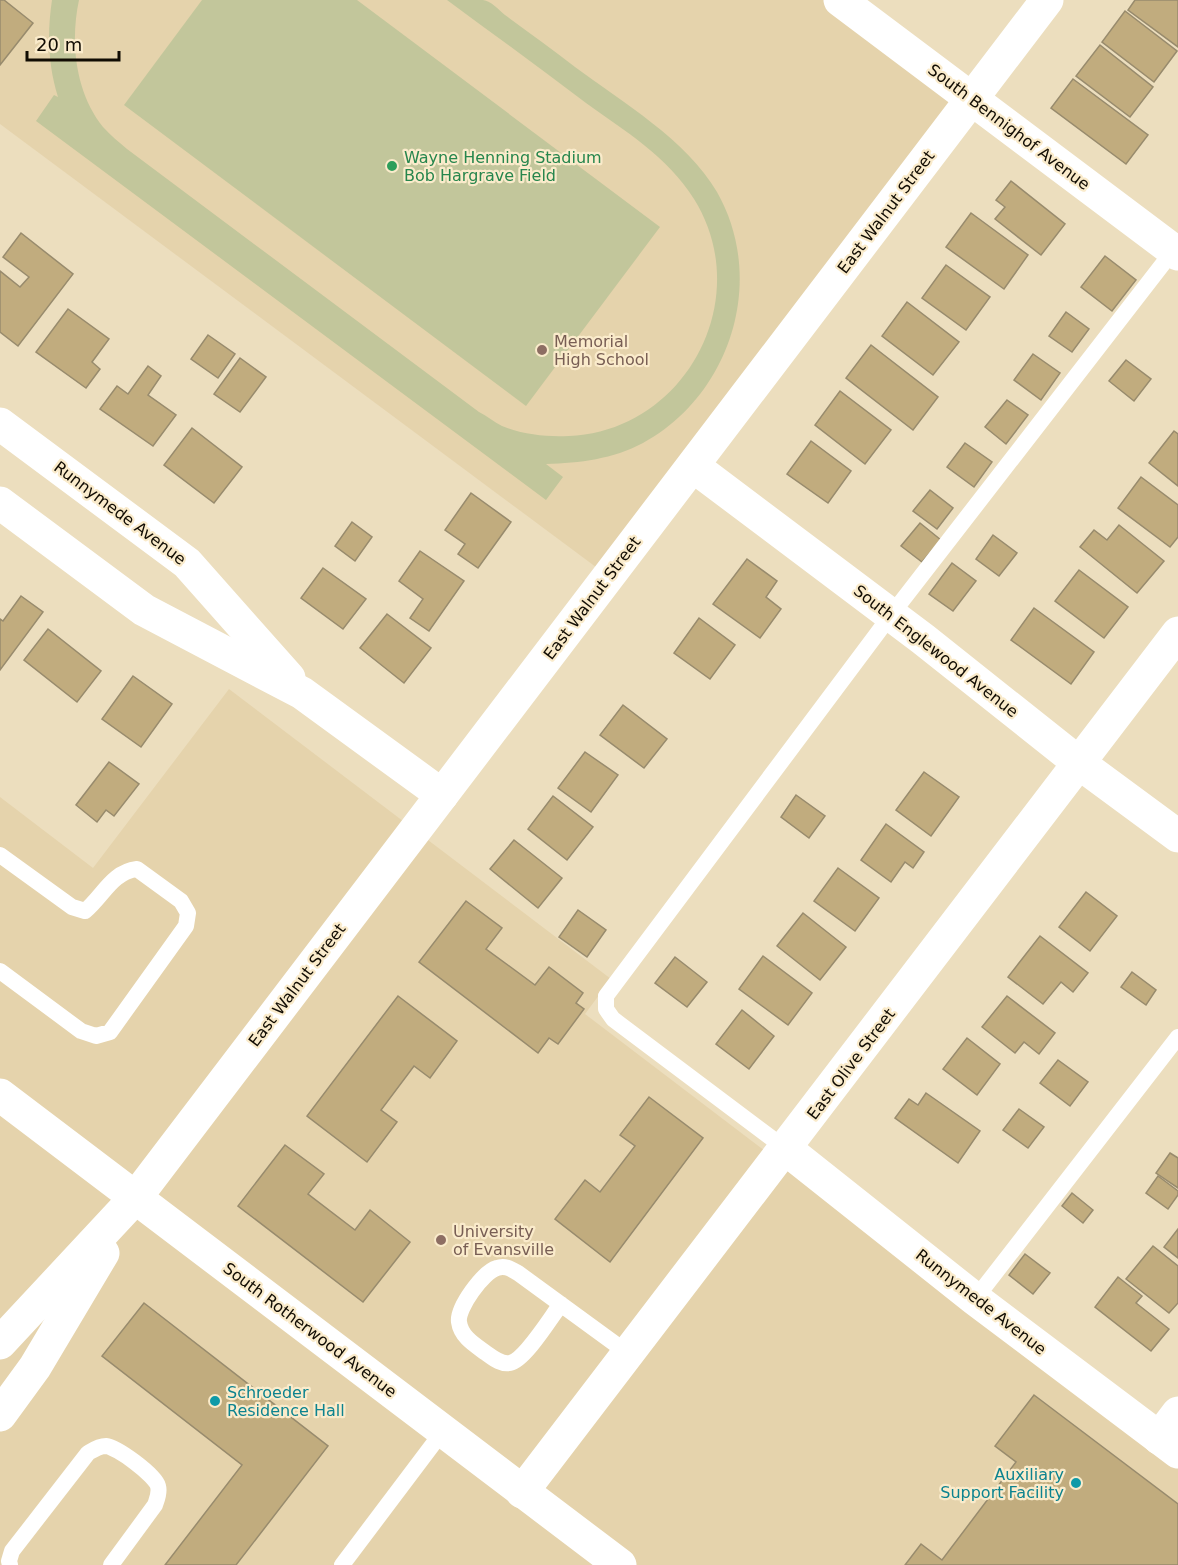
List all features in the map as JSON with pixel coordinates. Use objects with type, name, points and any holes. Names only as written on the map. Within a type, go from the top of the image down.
[{"type":"street","name":"South Bennighof Avenue","points":[[840,0],[1176,250]]},
{"type":"street","name":"East Walnut Street","points":[[0,1343],[136,1197],[1047,0]]},
{"type":"street","name":"Runnymede Avenue","points":[[0,424],[187,563],[302,693]]},
{"type":"street","name":"South Englewood Avenue","points":[[693,466],[891,615],[1079,763],[1178,836]]},
{"type":"street","name":"Runnymede Avenue","points":[[0,503],[144,610],[302,693],[442,795]]},
{"type":"street","name":"East Olive Street","points":[[522,1492],[1178,633]]},
{"type":"street","name":"South Rotherwood Avenue","points":[[0,1095],[620,1565]]},
{"type":"street","name":"Runnymede Avenue","points":[[786,1149],[975,1299],[1172,1434]]},
{"type":"street","name":"East Walnut Street","points":[[0,1415],[34,1367],[136,1197]]},
{"type":"lane","points":[[786,1149],[613,1019],[606,1009],[606,996],[891,615],[1176,250]]},
{"type":"lane","points":[[0,855],[72,907],[85,910],[96,902],[115,878],[125,871],[137,869],[181,901],[188,913],[186,926],[110,1032],[96,1036],[81,1031],[0,971]]},
{"type":"lane","points":[[975,1299],[1178,1037]]},
{"type":"lane","points":[[561,1304],[521,1358],[510,1364],[498,1361],[470,1342],[459,1322],[460,1310],[484,1276],[494,1268],[505,1266],[518,1272],[629,1354]]},
{"type":"lane","points":[[342,1565],[442,1431]]},
{"type":"lane","points":[[10,1565],[12,1551],[88,1453],[106,1446],[117,1450],[151,1475],[158,1485],[159,1495],[155,1505],[111,1565]]},
{"type":"shaded area","name":"Memorial High School","points":[[0,0],[840,0],[972,99],[608,576],[0,124]]},
{"type":"shaded area","name":"University of Evansville","points":[[229,689],[611,979],[585,1014],[1178,1465],[1178,1565],[0,1565],[0,797],[93,868]]},
{"type":"green space","points":[[52,0],[79,0],[75,49],[81,83],[86,98],[103,127],[127,149],[479,412],[499,424],[535,435],[552,436],[569,436],[611,428],[647,411],[676,385],[699,353],[713,316],[717,277],[711,237],[694,199],[672,170],[659,158],[447,0],[489,2],[652,123],[689,155],[717,192],[732,226],[739,262],[739,297],[732,332],[718,366],[699,396],[673,422],[643,443],[620,453],[596,459],[546,464],[563,477],[546,500],[36,121],[54,95],[58,97],[49,49]]},
{"type":"green space","name":"Wayne Henning Stadium Bob Hargrave Field","points":[[202,0],[357,0],[660,227],[526,406],[124,105]]},
{"type":"building","points":[[0,0],[4,0],[33,23],[0,65]]},
{"type":"building","points":[[1135,0],[1178,0],[1178,47],[1128,10]]},
{"type":"building","points":[[1125,11],[1177,51],[1154,82],[1102,42]]},
{"type":"building","points":[[1100,45],[1153,87],[1130,117],[1076,76]]},
{"type":"building","points":[[1073,79],[1148,135],[1126,164],[1051,108]]},
{"type":"building","points":[[1011,181],[1065,224],[1041,255],[995,219],[1005,207],[996,200]]},
{"type":"building","points":[[971,213],[1028,255],[1004,289],[946,247]]},
{"type":"building","points":[[21,233],[73,274],[18,346],[0,332],[0,271],[20,287],[29,277],[3,257]]},
{"type":"building","points":[[1105,256],[1136,280],[1112,311],[1081,287]]},
{"type":"building","points":[[946,265],[990,297],[966,330],[922,298]]},
{"type":"building","points":[[907,302],[959,342],[933,375],[882,336]]},
{"type":"building","points":[[68,309],[109,339],[92,362],[100,369],[86,388],[36,352]]},
{"type":"building","points":[[1066,312],[1089,329],[1072,352],[1049,336]]},
{"type":"building","points":[[208,335],[235,354],[218,378],[191,359]]},
{"type":"building","points":[[871,345],[938,397],[913,430],[846,378]]},
{"type":"building","points":[[1033,354],[1060,373],[1041,400],[1014,380]]},
{"type":"building","points":[[240,358],[266,377],[240,412],[214,394]]},
{"type":"building","points":[[1126,360],[1151,379],[1134,401],[1109,381]]},
{"type":"building","points":[[148,366],[161,376],[148,395],[176,415],[153,446],[100,409],[117,386],[128,394]]},
{"type":"building","points":[[840,391],[891,430],[865,464],[815,425]]},
{"type":"building","points":[[1007,400],[1028,415],[1006,444],[985,427]]},
{"type":"building","points":[[192,428],[242,467],[214,503],[164,465]]},
{"type":"building","points":[[1174,431],[1178,434],[1178,486],[1149,463]]},
{"type":"building","points":[[811,441],[851,471],[828,503],[787,474]]},
{"type":"building","points":[[965,443],[992,462],[974,487],[947,467]]},
{"type":"building","points":[[1141,477],[1178,505],[1178,537],[1170,547],[1118,508]]},
{"type":"building","points":[[930,490],[953,508],[937,529],[913,511]]},
{"type":"building","points":[[471,493],[511,522],[478,568],[458,554],[465,544],[445,530]]},
{"type":"building","points":[[352,522],[372,537],[355,561],[335,546]]},
{"type":"building","points":[[920,523],[941,540],[922,562],[901,546]]},
{"type":"building","points":[[1119,525],[1164,561],[1137,593],[1080,547],[1094,530],[1107,540]]},
{"type":"building","points":[[993,535],[1017,553],[999,576],[976,559]]},
{"type":"building","points":[[420,551],[464,581],[429,631],[410,618],[423,599],[399,581]]},
{"type":"building","points":[[747,559],[777,581],[766,597],[781,609],[760,638],[713,604]]},
{"type":"building","points":[[952,563],[976,581],[953,611],[929,594]]},
{"type":"building","points":[[323,568],[366,599],[343,629],[301,598]]},
{"type":"building","points":[[1079,570],[1128,607],[1104,638],[1055,601]]},
{"type":"building","points":[[21,596],[43,612],[0,670],[0,619],[3,621]]},
{"type":"building","points":[[1034,608],[1094,652],[1071,684],[1011,640]]},
{"type":"building","points":[[387,614],[431,648],[404,683],[360,648]]},
{"type":"building","points":[[699,618],[735,645],[710,679],[674,653]]},
{"type":"building","points":[[48,629],[101,671],[77,702],[24,660]]},
{"type":"building","points":[[133,676],[172,704],[141,747],[102,719]]},
{"type":"building","points":[[623,705],[667,739],[644,768],[600,735]]},
{"type":"building","points":[[585,752],[618,775],[591,812],[558,788]]},
{"type":"building","points":[[109,762],[139,784],[114,816],[106,810],[97,822],[76,805]]},
{"type":"building","points":[[924,772],[959,797],[931,836],[896,810]]},
{"type":"building","points":[[796,795],[825,816],[809,838],[781,817]]},
{"type":"building","points":[[553,796],[593,827],[567,860],[528,829]]},
{"type":"building","points":[[886,824],[924,852],[913,868],[905,862],[891,882],[861,860]]},
{"type":"building","points":[[514,840],[562,878],[538,908],[490,869]]},
{"type":"building","points":[[838,868],[879,898],[855,931],[814,901]]},
{"type":"building","points":[[1086,892],[1117,916],[1090,951],[1059,927]]},
{"type":"building","points":[[466,901],[502,928],[486,949],[535,985],[549,967],[583,993],[576,1003],[584,1009],[558,1044],[549,1038],[538,1053],[419,962]]},
{"type":"building","points":[[578,910],[606,930],[587,957],[559,937]]},
{"type":"building","points":[[803,913],[846,947],[820,980],[777,946]]},
{"type":"building","points":[[1040,936],[1088,973],[1073,992],[1061,982],[1043,1004],[1008,977]]},
{"type":"building","points":[[763,956],[812,993],[788,1025],[739,989]]},
{"type":"building","points":[[675,957],[707,982],[687,1007],[655,983]]},
{"type":"building","points":[[1132,972],[1156,990],[1146,1005],[1121,987]]},
{"type":"building","points":[[398,996],[457,1041],[430,1078],[414,1066],[381,1110],[397,1122],[367,1162],[307,1116]]},
{"type":"building","points":[[1007,996],[1055,1033],[1039,1054],[1024,1042],[1015,1053],[982,1027]]},
{"type":"building","points":[[742,1010],[774,1036],[749,1069],[716,1044]]},
{"type":"building","points":[[967,1038],[1000,1064],[977,1095],[943,1069]]},
{"type":"building","points":[[1058,1060],[1088,1082],[1070,1106],[1040,1083]]},
{"type":"building","points":[[926,1093],[980,1131],[958,1163],[895,1118],[909,1099],[918,1105]]},
{"type":"building","points":[[649,1097],[703,1138],[610,1262],[555,1219],[585,1180],[600,1192],[635,1146],[620,1135]]},
{"type":"building","points":[[1019,1109],[1044,1127],[1028,1148],[1003,1130]]},
{"type":"building","points":[[285,1145],[324,1174],[308,1194],[355,1230],[370,1210],[410,1242],[363,1302],[238,1206]]},
{"type":"building","points":[[1170,1153],[1178,1158],[1178,1188],[1156,1173]]},
{"type":"building","points":[[1158,1176],[1178,1191],[1178,1195],[1168,1209],[1146,1193]]},
{"type":"building","points":[[1072,1193],[1093,1210],[1083,1223],[1062,1206]]},
{"type":"building","points":[[1178,1229],[1178,1258],[1164,1247]]},
{"type":"building","points":[[1153,1246],[1178,1266],[1178,1303],[1169,1313],[1126,1279]]},
{"type":"building","points":[[1025,1254],[1050,1273],[1033,1294],[1009,1275]]},
{"type":"building","points":[[1118,1277],[1142,1296],[1136,1303],[1169,1329],[1151,1351],[1095,1307]]},
{"type":"building","name":"Schroeder Residence Hall","points":[[144,1303],[328,1446],[236,1565],[165,1565],[242,1465],[102,1356]]},
{"type":"building","name":"Auxiliary Support Facility","points":[[1034,1395],[1178,1504],[1178,1565],[905,1565],[921,1544],[942,1560],[1016,1462],[995,1446]]},
{"type":"place","name":"Wayne Henning Stadium Bob Hargrave Field","points":[[392,166]]},
{"type":"place","name":"Memorial High School","points":[[542,350]]},
{"type":"place","name":"University of Evansville","points":[[441,1240]]},
{"type":"place","name":"Schroeder Residence Hall","points":[[215,1401]]},
{"type":"place","name":"Auxiliary Support Facility","points":[[1076,1483]]}]
